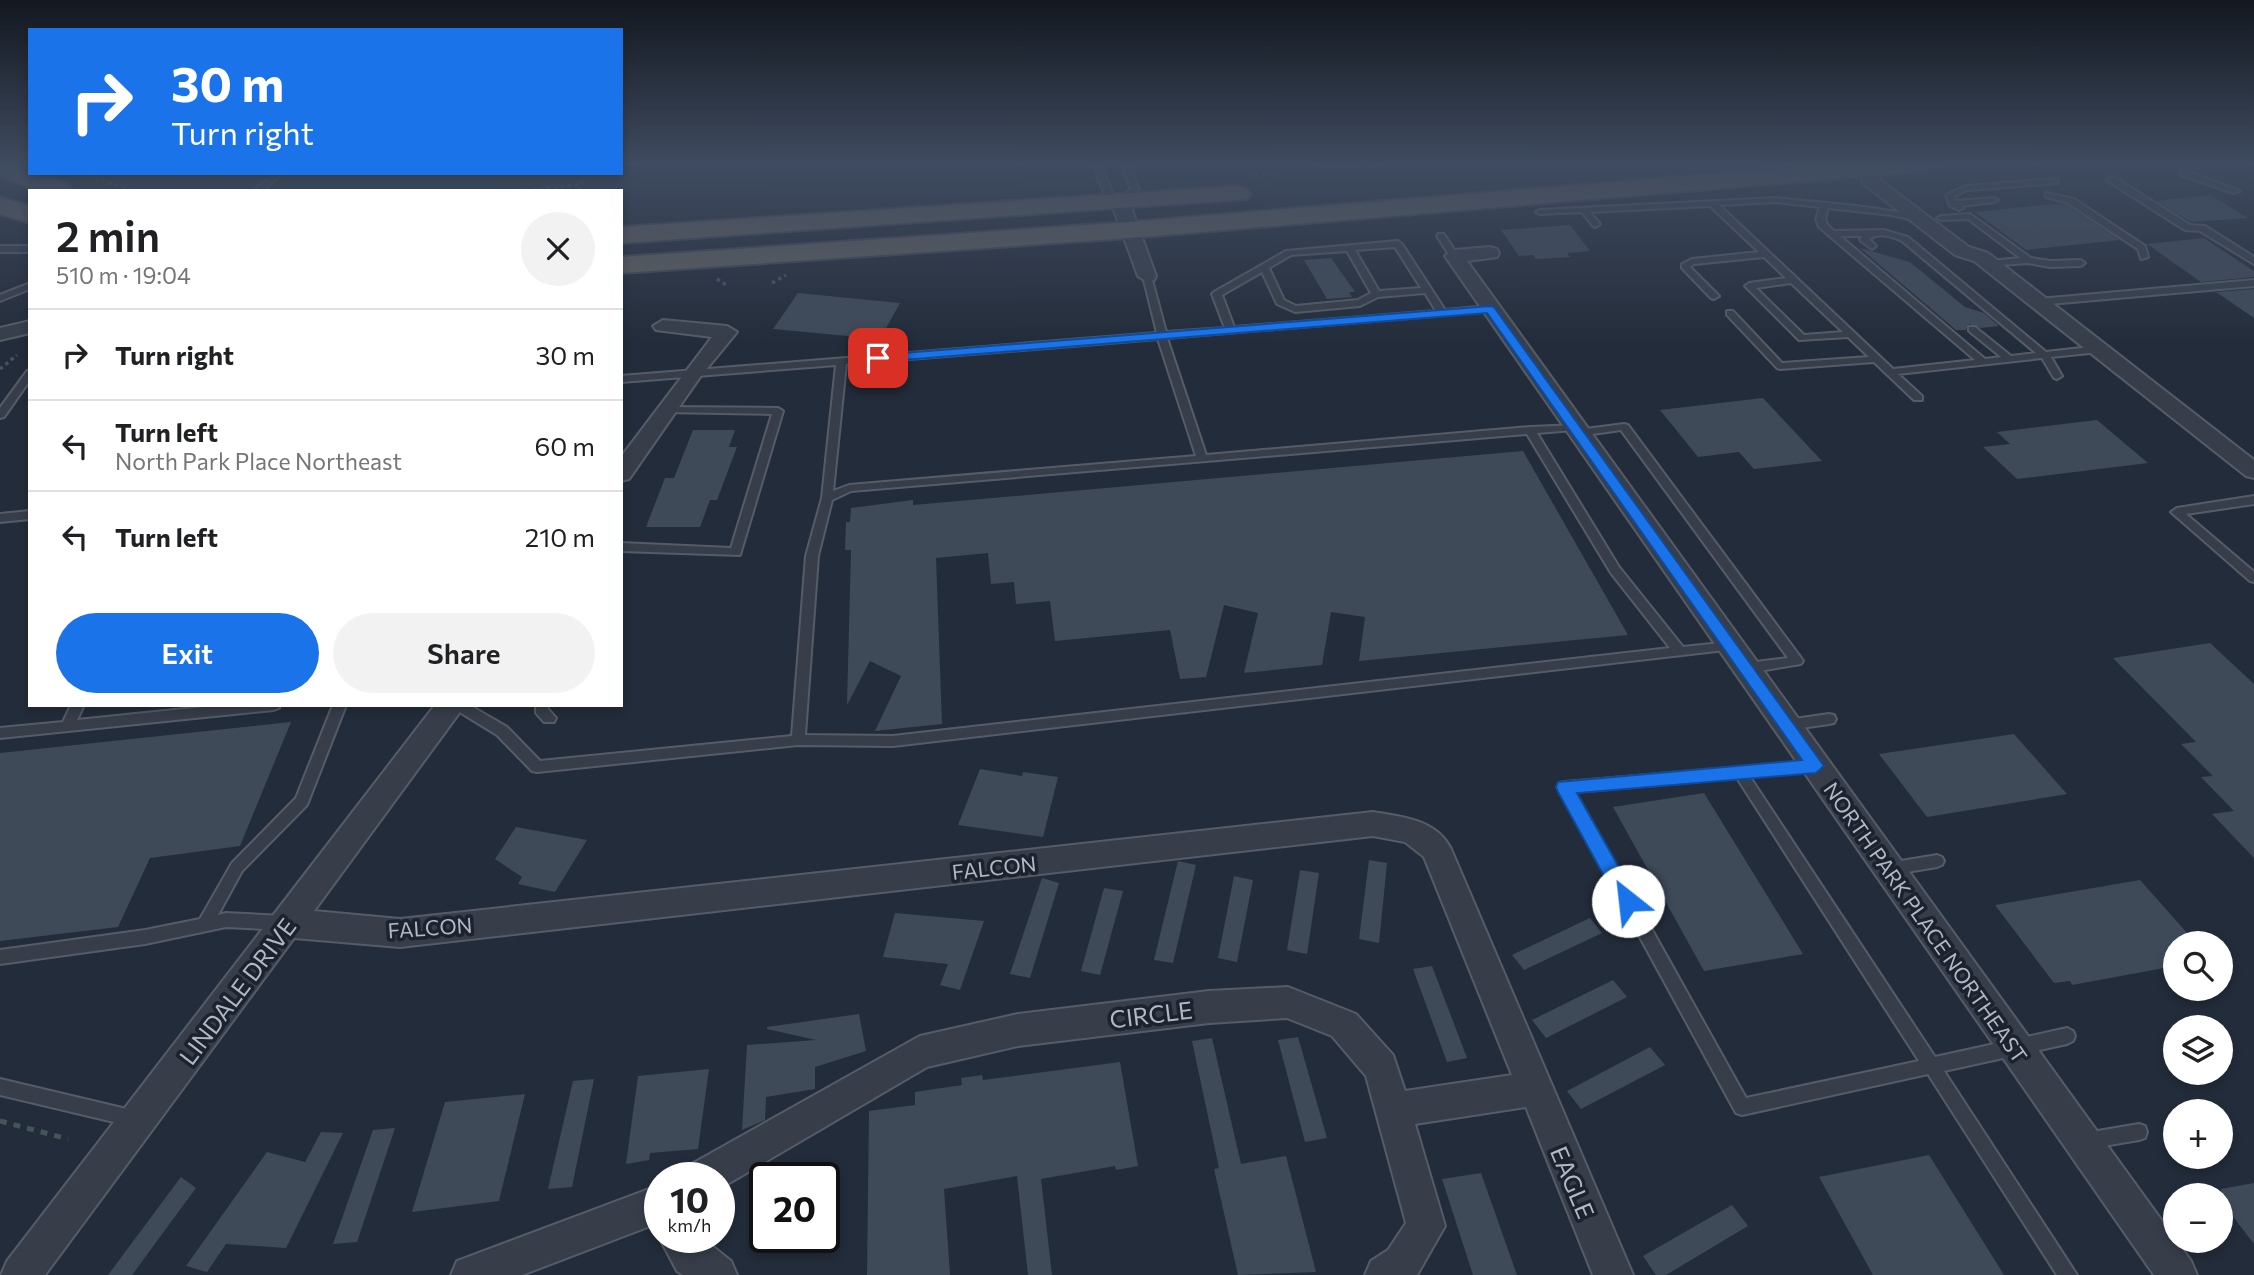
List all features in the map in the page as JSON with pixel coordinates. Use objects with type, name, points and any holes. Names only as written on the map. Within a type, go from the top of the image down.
[{"type":"highway","points":[[623,235],[795,224]]},
{"type":"highway","points":[[623,265],[1208,224]]},
{"type":"street","points":[[1127,224],[1147,276]]},
{"type":"street","points":[[1927,224],[1962,251],[1986,260],[2254,471]]},
{"type":"street","points":[[1959,224],[1982,249],[1986,260]]},
{"type":"street","name":"NORTH PARK PLACE NORTHEAST","points":[[1490,253],[1447,246],[2177,1275]]},
{"type":"street","points":[[623,471],[693,373],[727,332],[663,326]]},
{"type":"street","points":[[0,334],[28,327]]},
{"type":"street","name":"LINDALE DRIVE","points":[[21,1275],[450,707]]},
{"type":"street","name":"FALCON","points":[[288,923],[400,933],[1373,824],[1413,831],[1436,849],[1534,1089]]},
{"type":"street","name":"CIRCLE","points":[[731,1162],[920,1052],[1018,1030],[1209,1007],[1288,1002],[1344,1025],[1381,1067],[1426,1226],[1402,1264],[1385,1275]]},
{"type":"street","points":[[1395,1110],[1534,1089]]},
{"type":"street","name":"EAGLE","points":[[1534,1089],[1612,1275]]},
{"type":"street","points":[[471,1275],[644,1212]]},
{"type":"street","points":[[688,1253],[718,1275]]},
{"type":"lane","points":[[1734,224],[1918,398]]},
{"type":"lane","points":[[1823,224],[1830,233],[1983,362]]},
{"type":"lane","points":[[1980,224],[2028,260]]},
{"type":"lane","points":[[2105,224],[2142,248],[2144,257]]},
{"type":"lane","points":[[2181,224],[2188,228],[2202,228],[2254,261]]},
{"type":"lane","points":[[1830,233],[1889,232],[1905,239],[2045,356],[2057,376]]},
{"type":"lane","points":[[1870,234],[1864,239],[1872,246]]},
{"type":"lane","points":[[1231,330],[1217,294],[1289,253],[1398,244],[1442,313]]},
{"type":"lane","points":[[1350,248],[1376,294]]},
{"type":"lane","points":[[0,249],[28,249]]},
{"type":"lane","points":[[1714,296],[1685,266],[1692,262],[1766,254]]},
{"type":"lane","points":[[1986,260],[2081,263]]},
{"type":"lane","points":[[1264,267],[1280,302],[1295,309],[1360,303],[1376,294],[1427,290]]},
{"type":"lane","points":[[1147,276],[1162,336],[1202,458]]},
{"type":"lane","points":[[1793,280],[1749,286],[1802,338],[1850,334]]},
{"type":"lane","points":[[2038,302],[2254,283]]},
{"type":"lane","points":[[0,298],[28,287]]},
{"type":"lane","points":[[623,379],[1490,309]]},
{"type":"lane","points":[[1730,313],[1780,366],[1875,359]]},
{"type":"lane","points":[[1972,329],[2009,359]]},
{"type":"lane","points":[[1890,372],[2099,349]]},
{"type":"lane","points":[[798,740],[812,556],[827,498],[841,361]]},
{"type":"lane","points":[[0,415],[28,376]]},
{"type":"lane","points":[[623,547],[736,552],[778,411],[667,410]]},
{"type":"lane","points":[[461,707],[502,731],[537,767],[798,740],[893,741],[1680,652],[1797,661],[1624,427],[1530,430],[849,488],[827,498]]},
{"type":"lane","points":[[1530,430],[1615,570],[1680,652]]},
{"type":"lane","points":[[2254,499],[2177,512],[2254,578]]},
{"type":"lane","points":[[0,518],[28,515]]},
{"type":"lane","points":[[67,726],[77,707]]},
{"type":"lane","points":[[0,733],[254,707]]},
{"type":"lane","points":[[205,924],[237,867],[302,801],[339,707]]},
{"type":"lane","points":[[542,707],[548,718]]},
{"type":"lane","points":[[1787,725],[1829,719]]},
{"type":"lane","points":[[1816,766],[1565,787],[1742,1107],[2014,1046],[2067,1037]]},
{"type":"lane","points":[[1741,772],[2068,1275]]},
{"type":"lane","points":[[1889,869],[1937,861]]},
{"type":"lane","points":[[0,957],[145,937],[226,920],[288,923]]},
{"type":"lane","points":[[0,1087],[139,1120]]},
{"type":"lane","points":[[2082,1141],[2139,1132]]},
{"type":"path","points":[[772,283],[787,274]]},
{"type":"path","points":[[717,279],[727,286]]},
{"type":"path","points":[[0,369],[15,347]]},
{"type":"path","points":[[0,1121],[68,1139]]},
{"type":"building","points":[[1990,224],[2095,224],[2120,240],[2026,250]]},
{"type":"building","points":[[1570,225],[1590,251],[1567,253],[1570,257],[1536,259],[1533,255],[1519,256],[1501,230]]},
{"type":"building","points":[[2204,238],[2254,271],[2254,277],[2201,282],[2147,244]]},
{"type":"building","points":[[1860,248],[1910,262],[1965,307],[1984,313],[1999,326],[1981,328],[1969,324],[1966,330],[1956,330]]},
{"type":"building","points":[[1331,258],[1355,292],[1349,292],[1352,297],[1327,299],[1304,260]]},
{"type":"building","points":[[2254,289],[2254,318],[2216,292]]},
{"type":"building","points":[[798,293],[900,303],[880,339],[773,329]]},
{"type":"building","points":[[1763,398],[1822,461],[1754,469],[1739,452],[1698,457],[1660,410]]},
{"type":"building","points":[[2097,420],[2148,463],[2017,479],[1983,447],[2010,444],[1997,432]]},
{"type":"building","points":[[693,430],[735,430],[729,447],[737,447],[717,500],[710,500],[700,527],[646,527],[665,478],[674,478]]},
{"type":"building","points":[[1523,451],[1628,635],[1359,661],[1365,617],[1331,612],[1322,665],[1244,673],[1258,613],[1224,605],[1206,677],[1180,679],[1170,630],[1055,641],[1050,601],[1016,604],[1014,582],[991,584],[988,553],[936,558],[942,724],[875,731],[901,676],[870,661],[847,705],[851,550],[845,550],[846,522],[850,522],[851,508],[913,500],[913,505]]},
{"type":"building","points":[[2210,643],[2254,684],[2254,858],[2212,814],[2234,811],[2201,777],[2213,776],[2181,744],[2196,742],[2113,658]]},
{"type":"building","points":[[291,722],[240,846],[150,858],[118,927],[0,941],[0,753]]},
{"type":"building","points":[[2014,734],[2067,794],[1927,817],[1879,754]]},
{"type":"building","points":[[980,769],[1022,776],[1023,772],[1058,777],[1043,837],[958,825]]},
{"type":"building","points":[[1704,793],[1803,954],[1704,971],[1613,807]]},
{"type":"building","points":[[516,827],[587,840],[555,892],[518,884],[522,877],[495,859]]},
{"type":"building","points":[[1369,860],[1387,863],[1379,943],[1359,939]]},
{"type":"building","points":[[1178,861],[1196,865],[1173,963],[1154,960]]},
{"type":"building","points":[[1300,870],[1319,873],[1307,954],[1287,950]]},
{"type":"building","points":[[1234,876],[1253,880],[1237,962],[1218,958]]},
{"type":"building","points":[[1042,878],[1059,883],[1030,978],[1010,974]]},
{"type":"building","points":[[2140,880],[2185,931],[2163,931],[2163,968],[2072,985],[2070,981],[2054,983],[1995,905]]},
{"type":"building","points":[[1104,888],[1123,891],[1100,975],[1081,971]]},
{"type":"building","points":[[895,913],[984,921],[960,990],[940,985],[948,964],[883,957]]},
{"type":"building","points":[[1590,918],[1602,933],[1524,970],[1512,955]]},
{"type":"building","points":[[1432,966],[1467,1058],[1447,1062],[1413,969]]},
{"type":"building","points":[[1613,980],[1627,997],[1546,1038],[1532,1020]]},
{"type":"building","points":[[859,1014],[866,1051],[815,1067],[815,1089],[766,1097],[765,1120],[742,1130],[747,1045],[816,1040],[767,1027]]},
{"type":"building","points":[[1298,1037],[1327,1138],[1305,1142],[1278,1040]]},
{"type":"building","points":[[1212,1038],[1241,1164],[1286,1156],[1316,1272],[1238,1275],[1214,1169],[1219,1168],[1192,1041]]},
{"type":"building","points":[[1650,1047],[1665,1065],[1581,1109],[1567,1091]]},
{"type":"building","points":[[1120,1062],[1138,1166],[1116,1170],[1115,1166],[1041,1179],[1052,1275],[1028,1275],[1017,1176],[944,1189],[950,1275],[867,1275],[869,1111],[915,1105],[915,1092],[962,1085],[961,1078],[982,1075],[983,1080]]},
{"type":"building","points":[[709,1069],[698,1149],[650,1153],[649,1160],[626,1164],[638,1076]]},
{"type":"building","points":[[594,1079],[572,1187],[548,1189],[573,1081]]},
{"type":"building","points":[[525,1094],[499,1201],[412,1212],[445,1102]]},
{"type":"building","points":[[395,1128],[357,1242],[333,1244],[373,1130]]},
{"type":"building","points":[[321,1132],[343,1133],[286,1248],[226,1244],[207,1272],[186,1266],[267,1152],[305,1162]]},
{"type":"building","points":[[1929,1155],[2004,1275],[1873,1275],[1819,1177]]},
{"type":"building","points":[[1481,1173],[1517,1275],[1473,1275],[1442,1179]]},
{"type":"building","points":[[181,1177],[196,1188],[132,1275],[108,1275]]},
{"type":"building","points":[[2254,1183],[2254,1244],[2233,1217],[2233,1187]]},
{"type":"building","points":[[1732,1205],[1748,1226],[1666,1275],[1656,1275],[1643,1256]]},
{"type":"route","points":[[878,358],[1490,309],[1816,766],[1565,787],[1628,901]]}]
